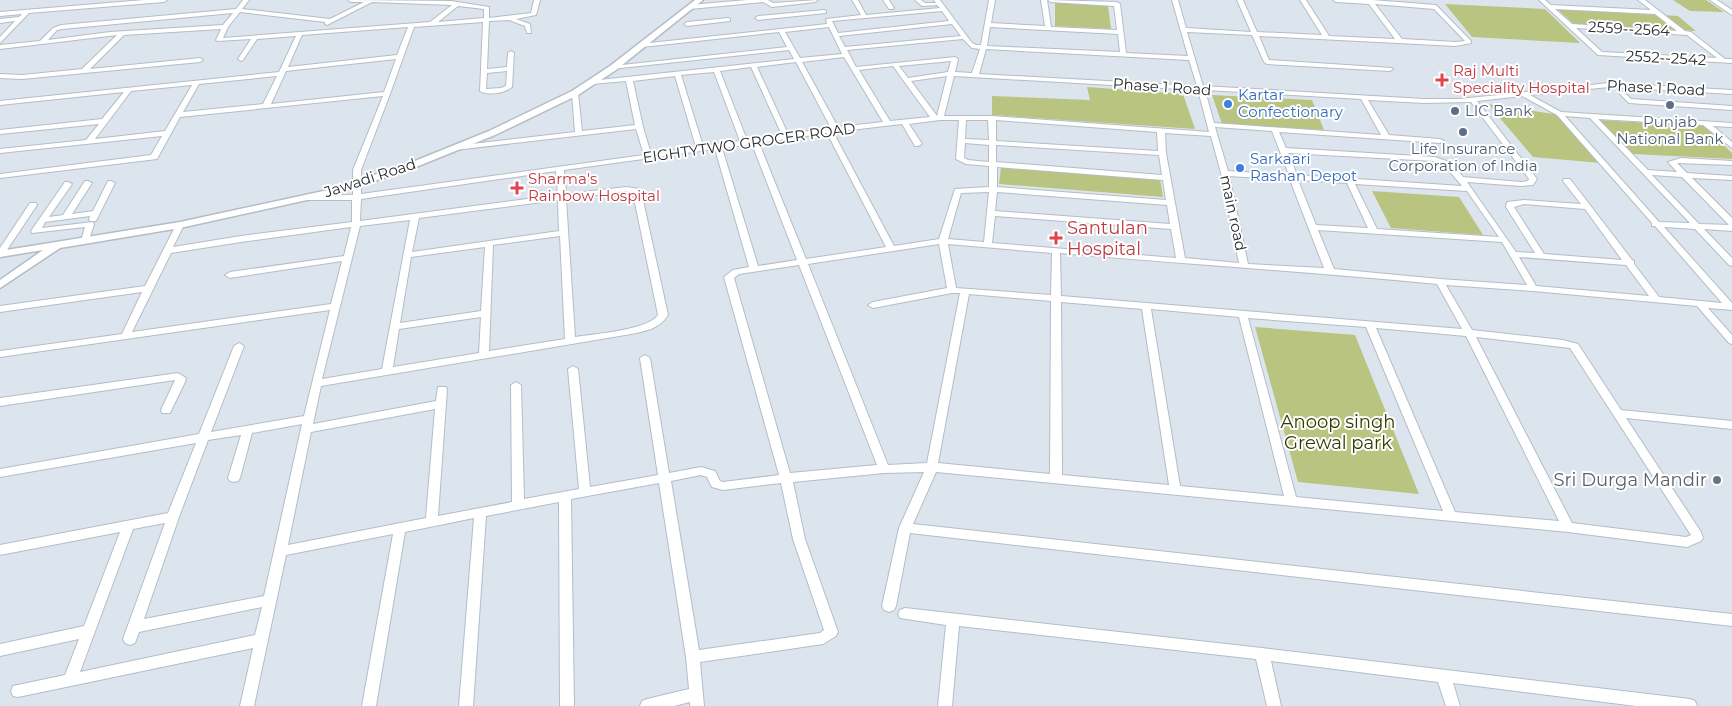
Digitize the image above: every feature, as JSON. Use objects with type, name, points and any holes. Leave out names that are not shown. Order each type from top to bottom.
[{"type":"street","points":[[48,10],[58,0]]},
{"type":"street","points":[[0,14],[108,2],[164,0]]},
{"type":"street","points":[[246,0],[225,27],[220,40],[508,18],[534,14],[537,0]]},
{"type":"street","points":[[352,0],[369,2],[454,2],[486,8],[488,20],[483,91],[502,90],[509,87],[511,53]]},
{"type":"street","name":"Jawadi Road","points":[[0,254],[180,225],[306,198],[356,185],[455,148],[525,118],[575,93],[614,68],[699,0]]},
{"type":"street","points":[[690,8],[765,0],[772,5],[817,0],[854,69],[888,124]]},
{"type":"street","points":[[855,0],[865,17]]},
{"type":"street","points":[[886,0],[891,8]]},
{"type":"street","points":[[918,0],[924,5],[938,2],[972,46],[983,49],[1193,58]]},
{"type":"street","points":[[975,75],[983,49],[992,0]]},
{"type":"street","points":[[1044,0],[1048,28]]},
{"type":"street","points":[[1051,0],[1116,2],[1123,54]]},
{"type":"street","name":"main road","points":[[1175,0],[1193,58],[1224,173],[1244,266],[1330,271],[1731,306]]},
{"type":"street","points":[[1240,0],[1269,70]]},
{"type":"street","points":[[1303,0],[1327,38]]},
{"type":"street","points":[[1185,30],[1456,44],[1469,42],[1439,8],[1429,5],[1336,0]]},
{"type":"street","points":[[1542,0],[1569,26]]},
{"type":"street","points":[[1641,0],[1723,60]]},
{"type":"street","points":[[1713,0],[1732,13]]},
{"type":"street","points":[[1369,1],[1400,41]]},
{"type":"street","points":[[266,106],[303,34],[369,2]]},
{"type":"street","points":[[430,24],[454,2]]},
{"type":"street","points":[[1549,7],[1655,12]]},
{"type":"street","points":[[642,45],[781,30],[865,17],[944,9]]},
{"type":"street","points":[[0,41],[28,11]]},
{"type":"street","points":[[42,43],[55,29],[61,27],[237,11],[332,21]]},
{"type":"street","points":[[726,11],[734,35]]},
{"type":"street","points":[[758,18],[824,12]]},
{"type":"street","points":[[508,18],[526,24],[529,32]]},
{"type":"street","points":[[0,21],[21,19]]},
{"type":"street","points":[[687,24],[728,20]]},
{"type":"street","points":[[836,35],[953,22]]},
{"type":"street","points":[[988,25],[1120,32]]},
{"type":"street","points":[[247,706],[316,383],[356,224],[358,198],[356,172],[387,94],[411,26]]},
{"type":"street","name":"2559--2564","points":[[1569,26],[1686,33]]},
{"type":"street","name":"2552--2542","points":[[1569,26],[1600,54],[1732,61]]},
{"type":"street","points":[[0,47],[122,34],[225,27]]},
{"type":"street","points":[[781,30],[792,48],[891,248]]},
{"type":"street","points":[[84,71],[122,34]]},
{"type":"street","points":[[240,59],[255,38]]},
{"type":"street","points":[[592,82],[798,60],[845,52],[965,38]]},
{"type":"street","points":[[614,68],[792,48]]},
{"type":"street","points":[[0,103],[197,83],[400,57]]},
{"type":"street","points":[[854,69],[954,58],[937,118]]},
{"type":"street","points":[[0,76],[22,77],[200,60]]},
{"type":"street","points":[[1267,62],[1390,69]]},
{"type":"street","points":[[753,64],[786,137]]},
{"type":"street","points":[[895,64],[937,118]]},
{"type":"street","points":[[483,72],[511,68]]},
{"type":"street","points":[[716,68],[744,143]]},
{"type":"street","points":[[677,73],[700,149]]},
{"type":"street","name":"Phase 1 Road","points":[[907,80],[951,74],[1201,90],[1441,102],[1622,84],[1732,92]]},
{"type":"street","points":[[630,79],[639,127],[648,157]]},
{"type":"street","points":[[0,176],[151,158],[156,155],[197,83]]},
{"type":"street","points":[[89,141],[129,90]]},
{"type":"street","points":[[575,93],[579,134]]},
{"type":"street","points":[[1521,93],[1559,114],[1655,224],[1731,306]]},
{"type":"street","points":[[1622,93],[1629,101],[1732,108]]},
{"type":"street","points":[[178,115],[387,94]]},
{"type":"street","points":[[1364,98],[1386,137]]},
{"type":"street","points":[[1460,179],[1521,184],[1532,182],[1533,179],[1472,99]]},
{"type":"street","points":[[1559,114],[1732,125]]},
{"type":"street","points":[[1592,116],[1732,263]]},
{"type":"street","name":"EIGHTYTWO GROCER ROAD","points":[[306,198],[358,198],[718,146],[937,118],[992,118],[1160,130],[1275,130],[1440,140]]},
{"type":"street","points":[[963,118],[962,161],[992,165],[1167,178]]},
{"type":"street","points":[[988,244],[992,189],[992,118]]},
{"type":"street","points":[[0,132],[105,121]]},
{"type":"street","points":[[904,122],[918,144]]},
{"type":"street","points":[[1706,123],[1732,146]]},
{"type":"street","points":[[455,148],[639,127]]},
{"type":"street","points":[[1160,130],[1162,153],[1182,261]]},
{"type":"street","points":[[1275,130],[1330,271]]},
{"type":"street","points":[[0,151],[169,133]]},
{"type":"street","points":[[755,141],[884,469]]},
{"type":"street","points":[[961,141],[1162,153]]},
{"type":"street","points":[[718,146],[754,269]]},
{"type":"street","points":[[1283,150],[1435,159],[1449,165],[1469,189],[1505,240],[1533,288]]},
{"type":"street","points":[[1732,163],[1673,161],[1684,175],[1732,223]]},
{"type":"street","points":[[560,169],[570,340]]},
{"type":"street","points":[[1645,172],[1732,178]]},
{"type":"street","points":[[1224,173],[1469,189]]},
{"type":"street","points":[[1567,181],[1631,263],[1656,300]]},
{"type":"street","points":[[1350,182],[1374,231]]},
{"type":"street","points":[[66,217],[88,183]]},
{"type":"street","points":[[85,241],[90,224],[111,183]]},
{"type":"street","points":[[68,184],[35,231],[90,224]]},
{"type":"street","points":[[167,251],[630,188],[637,191],[663,315],[654,326],[316,383]]},
{"type":"street","points":[[952,290],[943,241],[958,191],[992,189],[1171,204]]},
{"type":"street","points":[[1541,256],[1510,207],[1510,204],[1524,202],[1588,207]]},
{"type":"street","points":[[0,254],[33,205]]},
{"type":"street","points":[[43,220],[96,213]]},
{"type":"street","points":[[990,213],[1175,227]]},
{"type":"street","points":[[386,371],[415,216]]},
{"type":"street","points":[[1655,224],[1732,228]]},
{"type":"street","points":[[126,335],[180,225]]},
{"type":"street","points":[[1313,227],[1505,240]]},
{"type":"street","points":[[407,255],[563,232]]},
{"type":"street","points":[[692,657],[823,638],[831,632],[799,539],[786,478],[729,278],[736,272],[943,241],[1244,266]]},
{"type":"street","points":[[484,355],[489,244]]},
{"type":"street","points":[[0,285],[57,246]]},
{"type":"street","points":[[1056,250],[1056,478]]},
{"type":"street","points":[[1513,254],[1631,263]]},
{"type":"street","points":[[230,274],[348,258]]},
{"type":"street","points":[[1440,282],[1469,333],[1568,527]]},
{"type":"street","points":[[0,309],[147,289]]},
{"type":"street","points":[[280,551],[518,504],[705,471],[711,474],[716,484],[723,486],[884,469],[932,467],[1568,527],[1687,542],[1697,538],[1574,346],[1563,342],[964,293],[952,290],[873,304]]},
{"type":"street","points":[[889,606],[905,528],[932,467],[964,293]]},
{"type":"street","points":[[1699,304],[1732,341]]},
{"type":"street","points":[[0,354],[336,306]]},
{"type":"street","points":[[1146,307],[1175,489]]},
{"type":"street","points":[[394,327],[486,313]]},
{"type":"street","points":[[1243,315],[1291,500]]},
{"type":"street","points":[[1370,325],[1451,516]]},
{"type":"street","points":[[239,346],[202,439],[132,633],[270,600]]},
{"type":"street","points":[[645,358],[692,657],[696,700],[647,706]]},
{"type":"street","points":[[573,368],[575,408],[586,492]]},
{"type":"street","points":[[0,402],[178,376],[181,378],[180,382],[166,410]]},
{"type":"street","points":[[516,385],[518,504]]},
{"type":"street","points":[[432,521],[442,389]]},
{"type":"street","points":[[0,473],[202,439],[248,429],[307,424],[441,404]]},
{"type":"street","points":[[1618,413],[1732,425]]},
{"type":"street","points":[[234,478],[248,429]]},
{"type":"street","points":[[565,496],[567,706]]},
{"type":"street","points":[[466,706],[480,513]]},
{"type":"street","points":[[0,550],[173,517]]},
{"type":"street","points":[[70,680],[129,526]]},
{"type":"street","points":[[369,706],[400,528]]},
{"type":"street","points":[[905,528],[1732,620]]},
{"type":"street","points":[[905,614],[1262,654],[1690,706]]},
{"type":"street","points":[[945,706],[953,620]]},
{"type":"street","points":[[0,650],[89,631]]},
{"type":"street","points":[[18,691],[261,640]]},
{"type":"street","points":[[1262,654],[1274,706]]},
{"type":"street","points":[[1443,676],[1453,706]]},
{"type":"green space","points":[[1673,0],[1706,0],[1724,12],[1690,11]]},
{"type":"green space","points":[[1055,3],[1108,6],[1111,29],[1055,26]]},
{"type":"green space","points":[[1445,4],[1545,9],[1580,43],[1472,37]]},
{"type":"green space","points":[[1557,9],[1678,16],[1696,31],[1574,24]]},
{"type":"green space","points":[[1087,87],[1183,94],[1195,129],[992,115],[992,96],[1090,100]]},
{"type":"green space","points":[[1212,95],[1312,100],[1324,130],[1222,124]]},
{"type":"green space","points":[[1488,104],[1560,115],[1601,163],[1533,157]]},
{"type":"green space","points":[[1599,120],[1704,126],[1732,153],[1732,159],[1633,154]]},
{"type":"green space","points":[[1001,167],[1160,179],[1163,197],[999,184]]},
{"type":"green space","points":[[1372,191],[1459,197],[1483,235],[1391,228]]},
{"type":"green space","name":"Anoop singh Grewal park","points":[[1255,327],[1355,335],[1419,494],[1298,482]]},
{"type":"place","name":"Raj Multi Speciality Hospital","points":[[1442,80]]},
{"type":"place","name":"Kartar Confectionary","points":[[1228,104]]},
{"type":"place","name":"Punjab National Bank","points":[[1670,105]]},
{"type":"place","name":"LIC Bank","points":[[1455,111]]},
{"type":"place","name":"Life Insurance Corporation of India","points":[[1463,132]]},
{"type":"place","name":"Sarkaari Rashan Depot","points":[[1240,168]]},
{"type":"place","name":"Sharma's Rainbow Hospital","points":[[517,188]]},
{"type":"place","name":"Santulan Hospital","points":[[1056,238]]},
{"type":"place","name":"Sri Durga Mandir","points":[[1717,480]]}]
